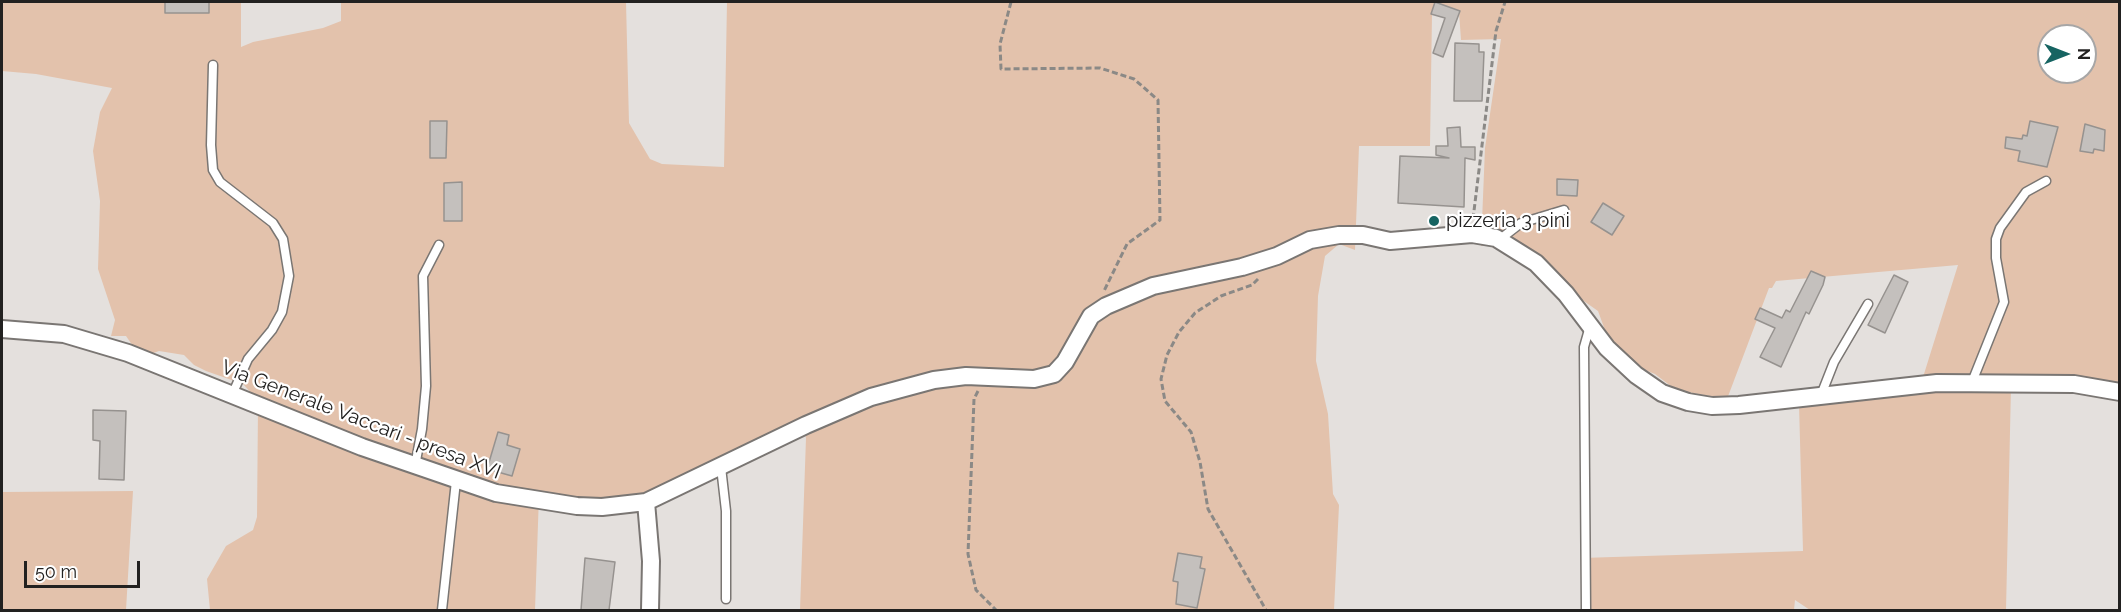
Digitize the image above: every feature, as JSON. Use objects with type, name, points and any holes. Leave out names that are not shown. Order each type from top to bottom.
[{"type":"street","points":[[1091,316],[1106,306],[1153,286],[1264,260],[1310,240],[1340,235],[1414,240],[1472,234],[1499,240],[1536,263],[1566,294],[1607,348],[1636,375],[1662,393],[1688,402],[1712,406],[1739,405],[1883,387],[1972,382],[2074,384],[2120,392]]},
{"type":"street","name":"Via Generale Vaccari - presa XVI","points":[[2,329],[64,334],[100,344],[415,466],[495,494],[577,506],[627,506],[646,502],[806,425],[871,397],[934,380],[986,375],[1034,379],[1054,374],[1065,363],[1091,316]]},
{"type":"street","points":[[646,502],[651,561],[650,610]]},
{"type":"lane","points":[[213,65],[213,170],[219,182],[273,223],[283,238],[288,256],[289,276],[282,312],[272,330],[248,358],[232,394]]},
{"type":"lane","points":[[1972,382],[2004,302],[1996,258],[1996,239],[2000,228],[2026,192],[2046,181]]},
{"type":"lane","points":[[1499,240],[1521,223],[1564,210]]},
{"type":"lane","points":[[415,466],[422,429],[426,386],[423,276],[440,245]]},
{"type":"lane","points":[[1821,395],[1834,362],[1868,304]]},
{"type":"lane","points":[[1586,610],[1584,347],[1590,326]]},
{"type":"lane","points":[[721,467],[726,511],[726,599]]},
{"type":"lane","points":[[442,610],[446,597],[456,481]]},
{"type":"lane","points":[[434,610],[446,597]]},
{"type":"path","points":[[1011,2],[1000,44],[1001,69],[1100,68],[1134,79],[1158,100],[1160,220],[1127,244],[1091,316]]},
{"type":"path","points":[[1472,234],[1496,31],[1505,2]]},
{"type":"path","points":[[1264,260],[1261,276],[1252,285],[1221,296],[1195,313],[1179,332],[1167,355],[1161,379],[1165,401],[1191,432],[1200,462],[1208,509],[1266,610]]},
{"type":"path","points":[[986,375],[974,399],[968,554],[976,590],[996,610]]},
{"type":"shaded area","points":[[2,2],[241,2],[241,47],[253,42],[323,28],[341,21],[341,2],[626,2],[629,123],[650,159],[662,164],[724,167],[727,2],[2119,2],[2119,393],[2095,379],[2045,377],[2011,387],[2006,610],[1810,610],[1795,600],[1794,610],[1583,610],[1582,558],[1803,551],[1799,404],[1914,386],[1924,374],[1958,265],[1776,281],[1772,288],[1769,288],[1727,399],[1676,390],[1655,374],[1640,368],[1609,341],[1598,311],[1500,242],[1481,246],[1485,148],[1501,39],[1461,40],[1459,12],[1432,14],[1430,146],[1359,146],[1355,250],[1339,244],[1325,256],[1318,296],[1316,361],[1328,414],[1333,494],[1339,505],[1334,610],[800,610],[806,438],[802,421],[640,500],[590,503],[539,495],[535,610],[210,610],[207,579],[226,546],[253,530],[257,517],[258,407],[254,396],[243,384],[206,371],[194,365],[184,355],[159,351],[145,356],[137,352],[126,336],[111,336],[115,320],[98,269],[100,201],[93,151],[100,112],[112,88],[36,74],[2,71]]},
{"type":"shaded area","points":[[133,491],[126,610],[2,610],[2,492]]},
{"type":"building","points":[[165,2],[209,2],[209,13],[165,13]]},
{"type":"building","points":[[1435,2],[1460,11],[1443,57],[1433,53],[1445,18],[1431,14]]},
{"type":"building","points":[[1455,43],[1479,44],[1479,52],[1484,52],[1482,101],[1454,101]]},
{"type":"building","points":[[430,121],[447,121],[446,158],[430,158]]},
{"type":"building","points":[[2030,121],[2058,127],[2047,167],[2018,161],[2020,151],[2005,148],[2006,137],[2022,139],[2023,135],[2027,136]]},
{"type":"building","points":[[2085,124],[2105,130],[2104,151],[2094,149],[2093,153],[2080,151]]},
{"type":"building","points":[[1460,127],[1461,147],[1475,147],[1475,160],[1465,158],[1464,207],[1398,203],[1400,156],[1449,158],[1436,155],[1436,146],[1448,146],[1447,128]]},
{"type":"building","points":[[1557,179],[1578,180],[1577,196],[1557,195]]},
{"type":"building","points":[[462,182],[462,221],[444,221],[444,183]]},
{"type":"building","points":[[1603,203],[1624,216],[1612,235],[1591,222]]},
{"type":"building","points":[[1811,271],[1825,277],[1823,285],[1809,314],[1806,312],[1781,367],[1760,357],[1775,328],[1755,319],[1760,308],[1782,318],[1786,310],[1790,312]]},
{"type":"building","points":[[1894,275],[1908,282],[1885,333],[1868,325]]},
{"type":"building","points":[[93,410],[126,411],[124,480],[99,479],[100,441],[93,440]]},
{"type":"building","points":[[498,432],[509,435],[507,445],[520,449],[512,476],[487,469]]},
{"type":"building","points":[[1178,553],[1202,557],[1200,568],[1205,569],[1197,608],[1176,604],[1178,582],[1173,581]]},
{"type":"building","points":[[585,558],[615,562],[609,610],[581,610]]},
{"type":"place","name":"pizzeria 3 pini","points":[[1434,221]]}]
